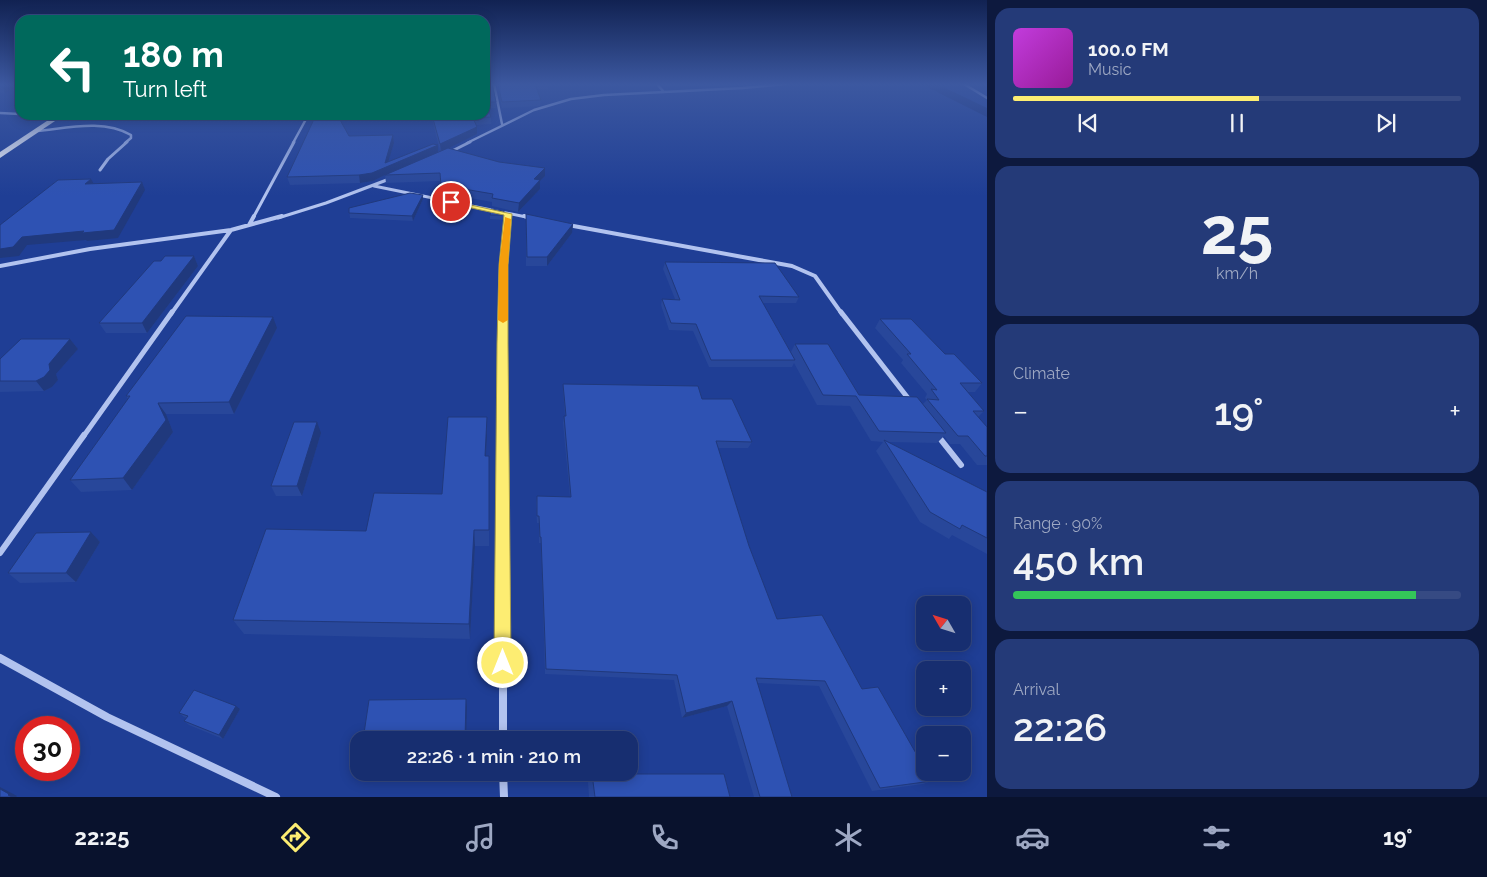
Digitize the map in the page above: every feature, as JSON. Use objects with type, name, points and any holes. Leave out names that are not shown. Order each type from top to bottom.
[{"type":"highway","points":[[0,156],[52,121]]},
{"type":"street","points":[[249,225],[305,121]]},
{"type":"street","points":[[445,154],[509,121]]},
{"type":"street","points":[[37,131],[98,126],[127,132],[131,135],[131,138],[108,159],[100,170]]},
{"type":"street","points":[[0,266],[90,249],[231,230],[300,212],[373,186],[400,174]]},
{"type":"street","points":[[373,186],[536,219]]},
{"type":"street","points":[[503,731],[502,343],[504,265],[508,214]]},
{"type":"street","points":[[563,224],[778,262],[815,276],[861,340],[914,406]]},
{"type":"street","points":[[0,553],[231,230]]},
{"type":"street","points":[[931,428],[961,465]]},
{"type":"street","points":[[0,658],[107,717],[276,797]]},
{"type":"street","points":[[504,781],[504,797]]},
{"type":"building","points":[[313,121],[341,121],[349,136],[393,135],[385,163],[433,144],[438,145],[372,173],[287,177]]},
{"type":"building","points":[[434,121],[474,121],[477,127],[440,144]]},
{"type":"building","points":[[448,148],[499,162],[545,168],[534,179],[540,180],[519,203],[492,198],[493,194],[441,185],[440,173],[385,175]]},
{"type":"building","points":[[91,179],[85,184],[142,182],[114,230],[22,237],[13,247],[0,249],[0,225],[58,180]]},
{"type":"building","points":[[410,193],[423,195],[412,216],[349,213],[349,208]]},
{"type":"building","points":[[491,209],[504,211],[504,215],[490,215]]},
{"type":"building","points":[[526,214],[573,224],[547,257],[527,257]]},
{"type":"building","points":[[165,256],[194,256],[142,323],[99,323],[154,261],[161,261]]},
{"type":"building","points":[[665,262],[775,263],[799,297],[759,296],[795,360],[711,360],[696,324],[671,323],[662,299],[680,300]]},
{"type":"building","points":[[186,316],[273,317],[229,402],[158,403],[166,420],[123,478],[70,480],[130,396],[126,396]]},
{"type":"building","points":[[880,319],[911,319],[945,354],[954,354],[982,383],[960,383],[984,411],[973,411],[987,427],[987,456],[968,436],[958,436],[927,399],[939,400],[931,389],[937,390],[907,354],[911,354]]},
{"type":"building","points":[[21,339],[70,339],[49,364],[50,370],[44,377],[36,381],[0,381],[0,359]]},
{"type":"building","points":[[795,344],[828,344],[859,395],[917,397],[946,433],[879,431],[856,396],[823,395]]},
{"type":"building","points":[[563,384],[698,386],[702,399],[732,399],[752,442],[716,441],[749,546],[777,619],[822,615],[862,689],[878,687],[916,753],[916,781],[932,781],[880,788],[825,681],[756,678],[792,797],[760,797],[732,701],[686,713],[677,675],[546,669],[541,537],[539,516],[537,516],[537,496],[571,497],[564,416],[566,416]]},
{"type":"building","points":[[448,417],[487,417],[485,456],[489,456],[489,530],[474,530],[469,624],[233,620],[266,529],[366,531],[374,493],[442,494]]},
{"type":"building","points":[[294,422],[317,422],[297,486],[271,486]]},
{"type":"building","points":[[884,440],[987,492],[987,538],[962,525],[960,529],[930,512]]},
{"type":"building","points":[[91,532],[66,573],[8,573],[36,533]]},
{"type":"building","points":[[194,690],[236,706],[219,735],[184,721],[188,716],[179,713]]},
{"type":"building","points":[[466,699],[465,731],[364,731],[369,700]]},
{"type":"building","points":[[638,774],[724,774],[730,797],[595,797],[593,781],[638,781]]},
{"type":"building","points":[[0,789],[9,794],[12,797],[0,797]]},
{"type":"slow traffic","points":[[503,320],[504,265],[508,219]]},
{"type":"route","points":[[451,202],[508,214],[504,265],[502,343],[503,663]]}]
